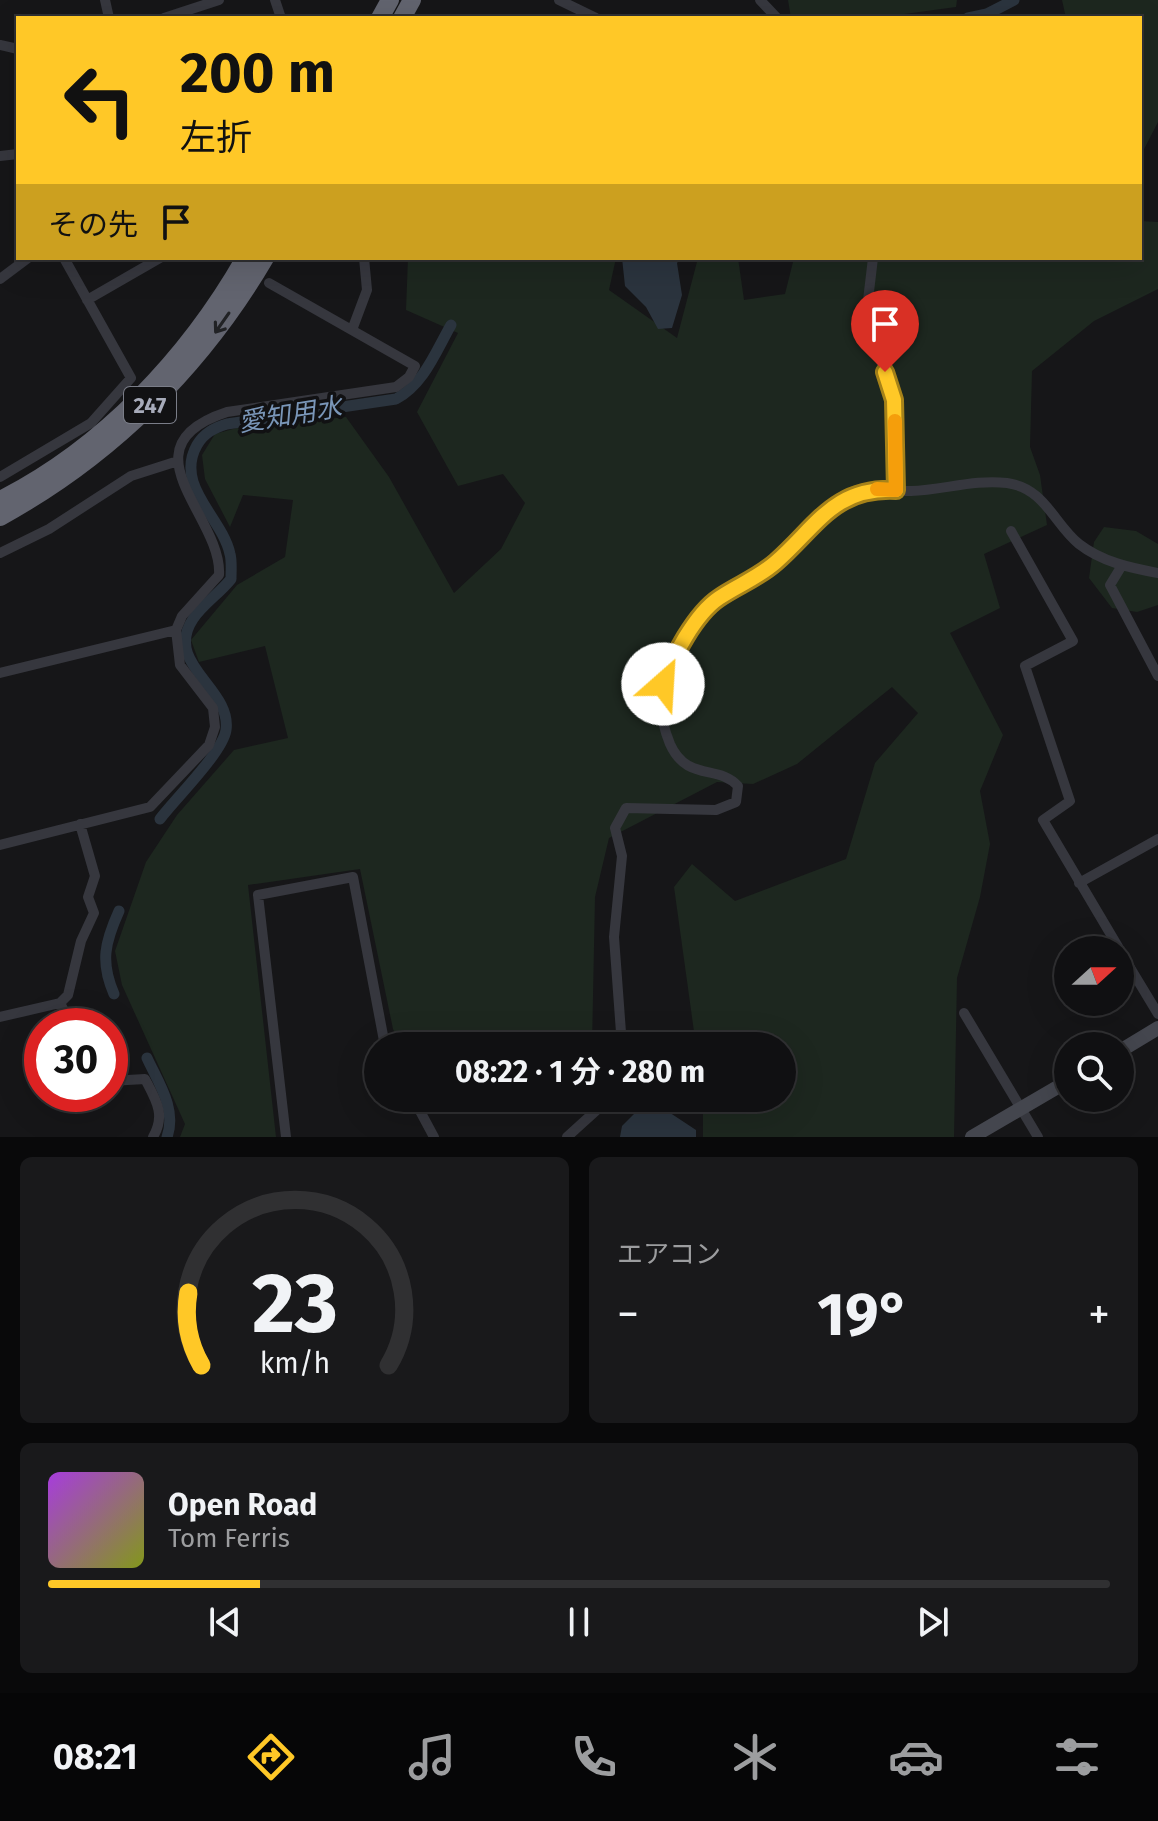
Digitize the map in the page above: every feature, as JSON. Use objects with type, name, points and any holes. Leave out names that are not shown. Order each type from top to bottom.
[{"type":"highway","name":"247","points":[[0,500],[58,465],[143,394],[192,339],[244,260]]},
{"type":"highway","name":"247","points":[[0,517],[63,479],[118,436],[152,404],[214,335],[264,260]]},
{"type":"street","points":[[170,16],[219,0]]},
{"type":"street","points":[[559,0],[592,16]]},
{"type":"street","points":[[760,0],[775,16]]},
{"type":"street","points":[[0,279],[25,260]]},
{"type":"street","points":[[87,300],[157,260]]},
{"type":"street","points":[[352,330],[367,290],[364,260]]},
{"type":"street","points":[[873,260],[866,317],[894,400],[896,490]]},
{"type":"street","points":[[2,472],[91,423],[131,378],[66,262]]},
{"type":"street","points":[[0,845],[150,807],[209,745],[215,727],[213,708],[180,665],[176,630],[182,616],[210,589],[219,575],[220,563],[216,546],[183,488],[178,461],[182,446],[207,418],[227,412],[374,393],[396,387],[409,377],[415,366],[269,283]]},
{"type":"street","points":[[0,553],[49,529],[131,476],[178,461]]},
{"type":"street","points":[[621,1032],[614,937],[622,856],[615,828],[620,816],[626,808],[728,807],[736,802],[738,786],[730,777],[693,769],[676,753],[662,716],[660,699],[667,674],[695,621],[712,603],[758,576],[838,503],[872,489],[1012,483],[1045,501],[1083,547],[1121,567],[1158,573]]},
{"type":"street","points":[[1011,531],[1073,641],[1025,666],[1070,801],[1043,820],[1111,936]]},
{"type":"street","points":[[1121,567],[1110,585],[1158,676]]},
{"type":"street","points":[[0,673],[176,630]]},
{"type":"street","points":[[0,1017],[60,1003],[68,995],[81,941],[94,913],[88,897],[95,876],[80,824]]},
{"type":"street","points":[[1079,883],[1158,839]]},
{"type":"street","points":[[286,1137],[258,895],[353,877],[382,1032]]},
{"type":"street","points":[[1134,974],[1158,1014]]},
{"type":"street","points":[[60,1003],[63,1008]]},
{"type":"street","points":[[964,1013],[1038,1137]]},
{"type":"street","points":[[1134,1043],[1158,1028]]},
{"type":"street","points":[[128,1080],[145,1079],[158,1102],[161,1123],[153,1137]]},
{"type":"street","points":[[972,1137],[1054,1089]]},
{"type":"street","points":[[421,1112],[434,1137]]},
{"type":"street","points":[[567,1137],[595,1112]]},
{"type":"shaded area","points":[[788,0],[957,0],[956,7],[890,16],[791,16]]},
{"type":"shaded area","points":[[1062,0],[1158,0],[1158,122],[1142,153],[1142,16],[1066,16]]},
{"type":"shaded area","points":[[1142,221],[1158,222],[1158,289],[1094,321],[1032,371],[1030,447],[1040,475],[1047,525],[984,554],[1000,608],[950,633],[1003,735],[980,791],[990,844],[980,897],[957,978],[954,1137],[703,1137],[703,1112],[796,1112],[796,1032],[694,1032],[674,887],[692,864],[735,901],[846,859],[875,763],[918,713],[892,687],[797,764],[753,784],[717,782],[609,838],[595,897],[592,1032],[394,1032],[360,869],[248,885],[276,1137],[180,1137],[185,1124],[122,985],[115,951],[146,862],[177,815],[234,750],[288,738],[265,646],[199,662],[191,640],[237,585],[285,557],[293,500],[243,495],[230,527],[205,479],[202,455],[215,434],[240,427],[346,417],[389,477],[454,593],[501,549],[525,503],[503,474],[458,486],[417,412],[458,333],[406,310],[408,260],[616,260],[609,290],[677,338],[697,260],[738,260],[744,300],[785,294],[794,260],[1142,260]]},
{"type":"shaded area","points":[[622,260],[679,260],[677,263],[682,295],[672,328],[658,329],[646,307],[625,286]]},
{"type":"shaded area","points":[[1104,527],[1136,531],[1158,544],[1158,605],[1137,612],[1112,608],[1089,578],[1094,542]]},
{"type":"shaded area","points":[[636,1112],[669,1112],[696,1130],[696,1137],[620,1137],[622,1126]]},
{"type":"waterway","name":"愛知用水","points":[[978,16],[1014,0]]},
{"type":"waterway","name":"愛知用水","points":[[160,819],[208,763],[226,730],[225,715],[219,701],[192,663],[186,649],[186,635],[193,619],[231,579],[231,557],[225,540],[195,488],[191,474],[191,460],[197,445],[210,432],[227,424],[396,399],[422,376],[451,325]]},
{"type":"waterway","name":"愛知用水","points":[[114,994],[107,972],[106,952],[119,911]]},
{"type":"waterway","name":"愛知用水","points":[[147,1058],[168,1106],[167,1137]]},
{"type":"slow traffic","points":[[877,489],[896,490],[895,421]]},
{"type":"route","points":[[663,684],[695,621],[712,603],[777,561],[815,521],[838,503],[872,489],[896,490],[894,400],[885,372]]}]
